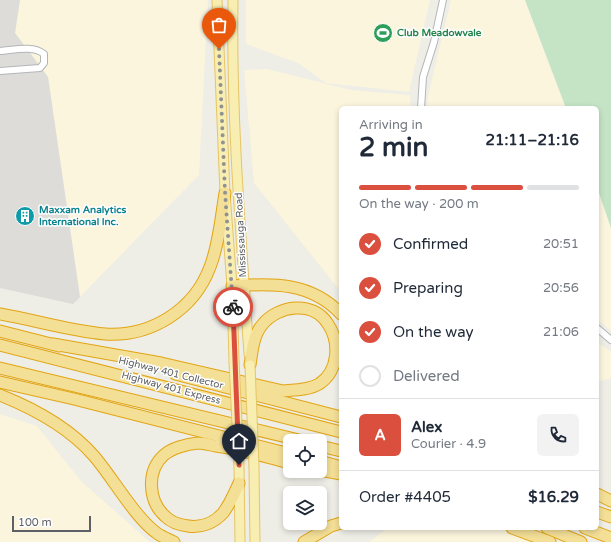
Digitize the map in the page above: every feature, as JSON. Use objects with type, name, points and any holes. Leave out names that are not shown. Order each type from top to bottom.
[{"type":"highway","points":[[0,314],[105,334],[131,332],[161,322],[174,315],[199,289],[206,276],[214,255],[225,192]]},
{"type":"highway","points":[[232,286],[294,286],[319,295],[339,312]]},
{"type":"highway","points":[[53,344],[161,363],[284,391],[302,390],[319,384],[331,372],[336,357],[336,340],[328,323],[315,312],[300,307],[283,309],[270,316],[261,326],[254,342],[250,365]]},
{"type":"highway","name":"Highway 401 Collector","points":[[0,331],[214,383],[339,416]]},
{"type":"highway","name":"Highway 401 Express","points":[[0,345],[339,431]]},
{"type":"highway","name":"Highway 401 Express","points":[[0,368],[283,436]]},
{"type":"highway","points":[[0,382],[74,399],[283,452]]},
{"type":"highway","points":[[0,396],[36,411],[67,431],[93,456],[139,516],[157,533],[174,542]]},
{"type":"highway","points":[[239,483],[230,503],[222,514],[211,523],[196,527],[180,525],[166,518],[157,507],[151,491],[154,469],[164,455],[182,446],[199,443],[225,447],[283,461]]},
{"type":"highway","points":[[327,448],[339,451]]},
{"type":"highway","points":[[327,463],[339,466]]},
{"type":"highway","points":[[327,471],[339,474]]},
{"type":"highway","points":[[599,495],[611,502]]},
{"type":"highway","points":[[599,498],[611,502]]},
{"type":"highway","points":[[599,513],[611,517]]},
{"type":"highway","points":[[304,542],[331,526],[339,524]]},
{"type":"highway","points":[[517,530],[550,542]]},
{"type":"highway","points":[[552,530],[581,542]]},
{"type":"highway","points":[[590,530],[611,538]]},
{"type":"main road","name":"Mississauga Road","points":[[217,0],[225,192],[232,286],[239,465],[240,542]]},
{"type":"main road","name":"Mississauga Road","points":[[233,0],[234,98],[244,285],[250,365],[255,542]]},
{"type":"street","points":[[421,106],[423,77],[434,42],[443,0]]},
{"type":"street","points":[[0,52],[29,48],[40,51],[44,54],[44,63],[40,68],[0,71]]},
{"type":"street","points":[[599,330],[611,340]]},
{"type":"shaded area","points":[[0,0],[20,0],[15,33],[48,77],[80,297],[73,304],[0,288]]},
{"type":"shaded area","points":[[20,0],[208,0],[199,175],[80,297],[48,77],[15,33]]},
{"type":"shaded area","points":[[246,0],[430,0],[409,92],[326,83],[298,63],[246,44]]},
{"type":"shaded area","points":[[451,0],[525,0],[565,106],[428,106],[428,96]]},
{"type":"shaded area","points":[[267,69],[351,90],[410,95],[411,106],[339,106],[339,289],[254,183],[244,70]]},
{"type":"shaded area","points":[[599,193],[611,228],[611,331],[599,321]]},
{"type":"shaded area","points":[[599,343],[611,352],[611,378],[599,381]]},
{"type":"shaded area","points":[[0,414],[37,426],[81,481],[150,542],[0,542]]},
{"type":"shaded area","points":[[385,530],[503,530],[533,542],[369,542]]},
{"type":"green space","points":[[525,0],[611,0],[611,228],[599,193],[599,106],[565,106]]},
{"type":"way so far","points":[[219,49],[225,192],[233,307]]},
{"type":"place","name":"Club Meadowvale","points":[[383,33]]},
{"type":"place","name":"Maxxam Analytics International Inc.","points":[[25,216]]},
{"type":"route","points":[[233,307],[239,465]]}]
